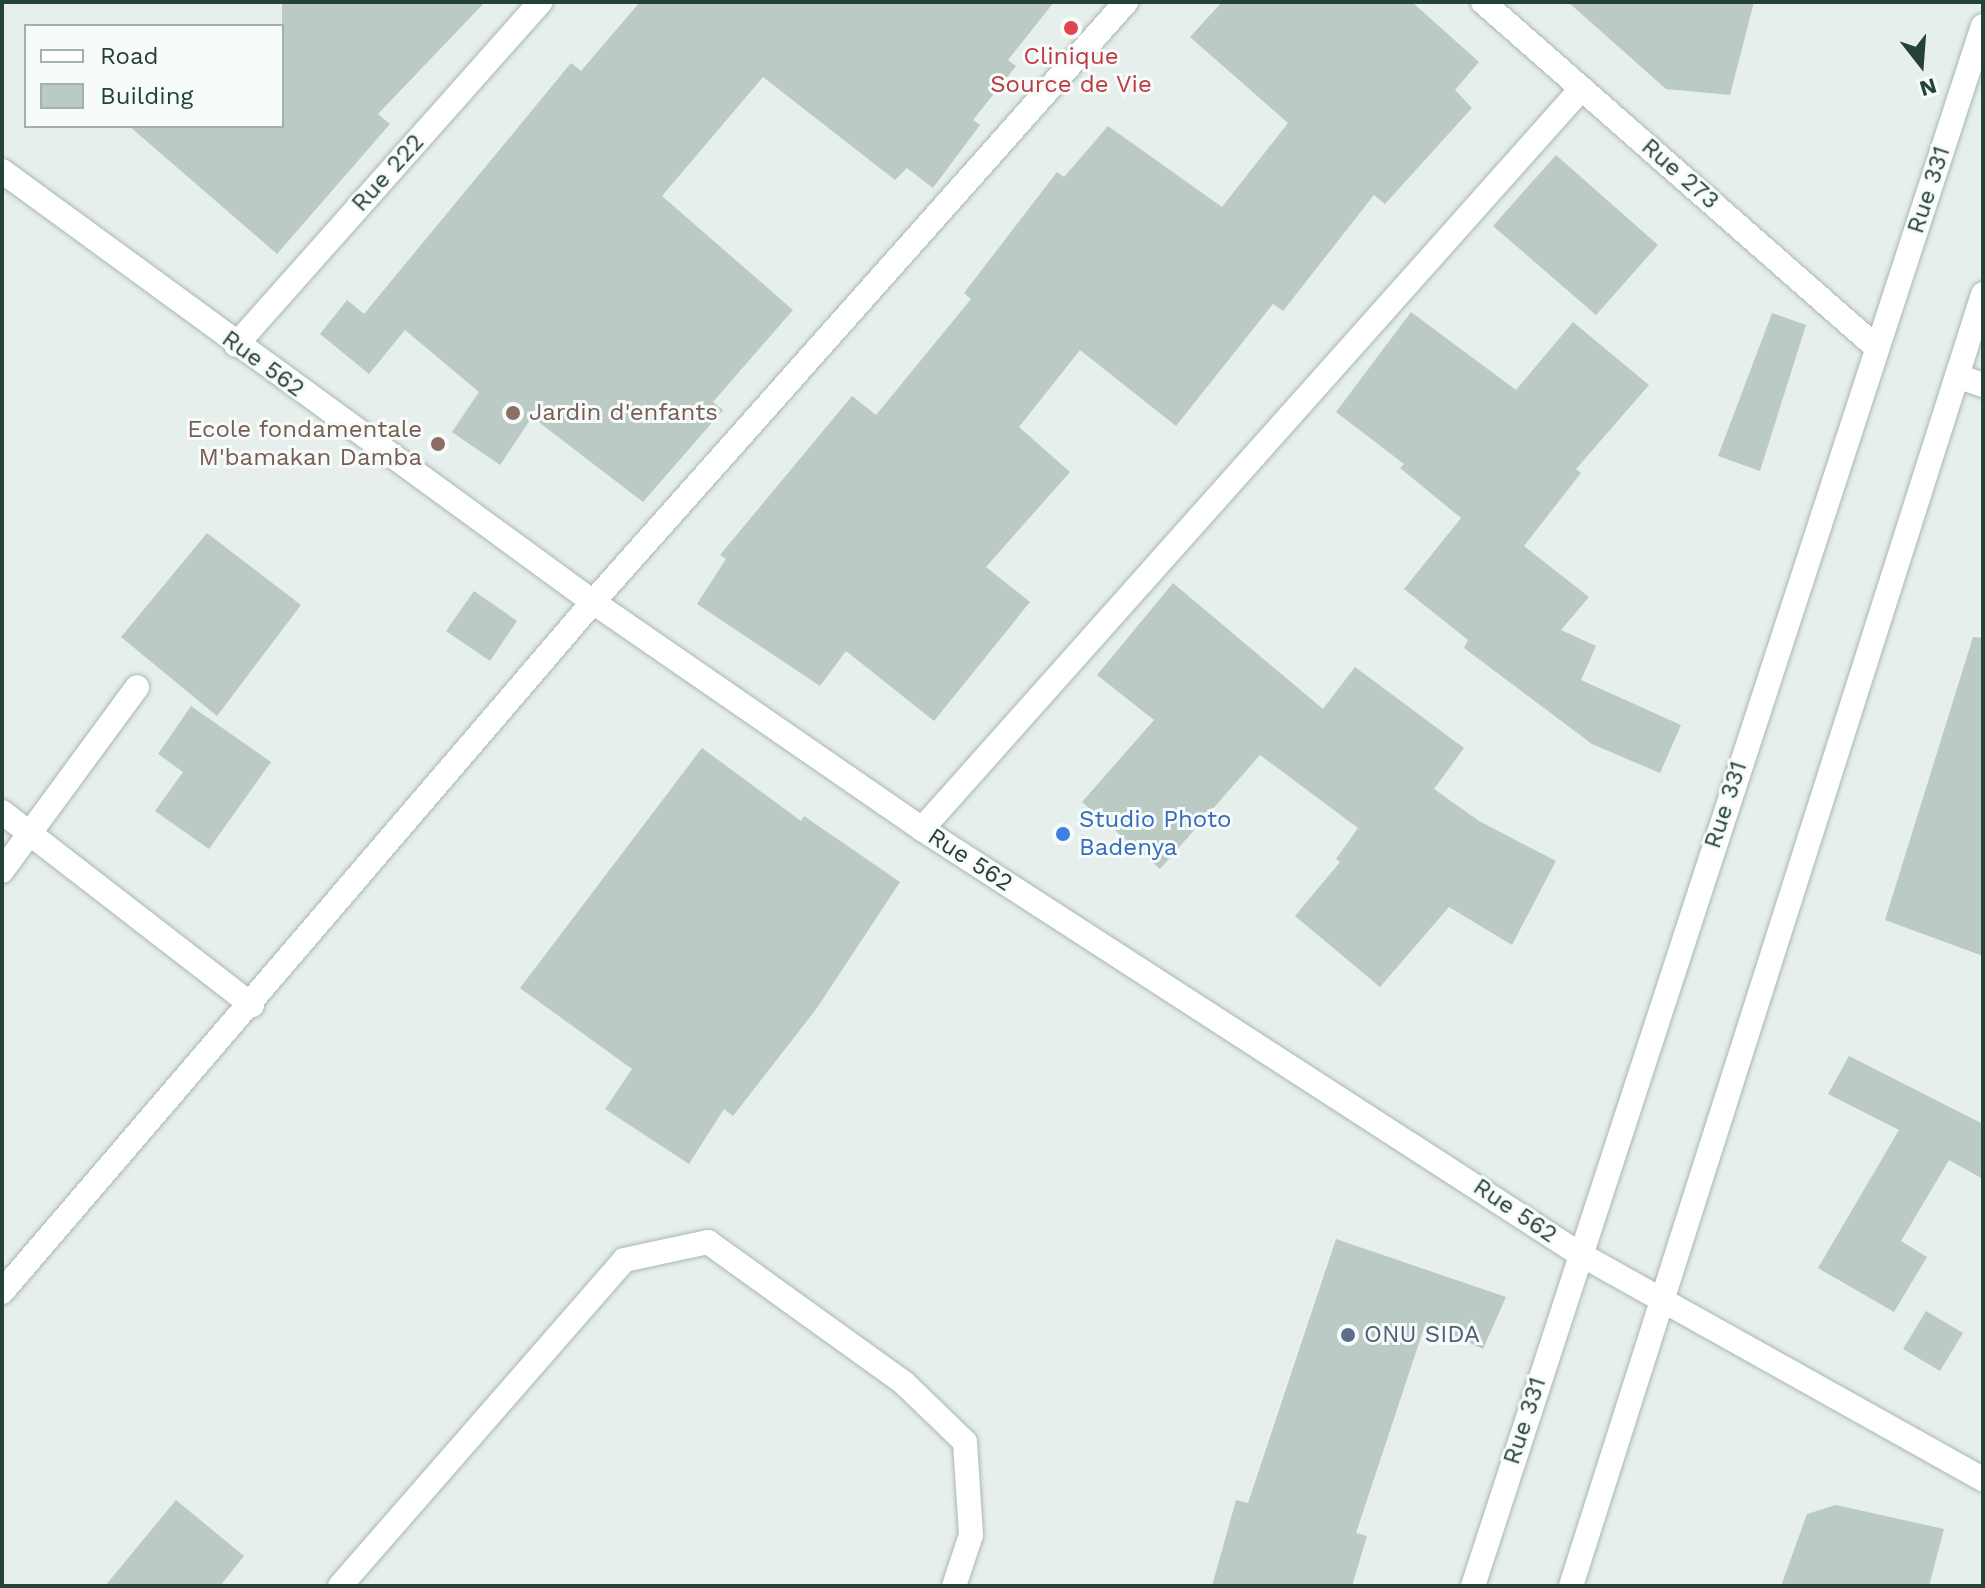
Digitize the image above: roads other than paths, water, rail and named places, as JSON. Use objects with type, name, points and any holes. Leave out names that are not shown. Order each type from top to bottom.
[{"type":"street","name":"Rue 222","points":[[236,345],[541,2]]},
{"type":"street","points":[[2,1292],[252,1005],[593,602],[1126,2]]},
{"type":"street","name":"Rue 273","points":[[1483,2],[1876,347]]},
{"type":"street","name":"Rue 331","points":[[1473,1586],[1578,1253],[1983,26]]},
{"type":"street","points":[[922,829],[1582,88]]},
{"type":"street","name":"Rue 562","points":[[2,171],[236,345],[593,602],[922,829],[1578,1253],[1983,1479]]},
{"type":"street","points":[[1571,1586],[1983,294]]},
{"type":"street","points":[[1957,376],[1983,385]]},
{"type":"street","points":[[2,871],[33,835],[137,687]]},
{"type":"street","points":[[2,812],[252,1005]]},
{"type":"street","points":[[340,1586],[624,1260],[708,1242],[904,1383],[965,1442],[971,1535],[954,1586]]},
{"type":"place","name":"Clinique Source de Vie","points":[[1071,28]]},
{"type":"place","name":"Jardin d'enfants","points":[[513,413]]},
{"type":"place","name":"Ecole fondamentale M'bamakan Damba","points":[[438,444]]},
{"type":"place","name":"Studio Photo Badenya","points":[[1063,834]]},
{"type":"place","name":"ONU SIDA","points":[[1348,1335]]}]
